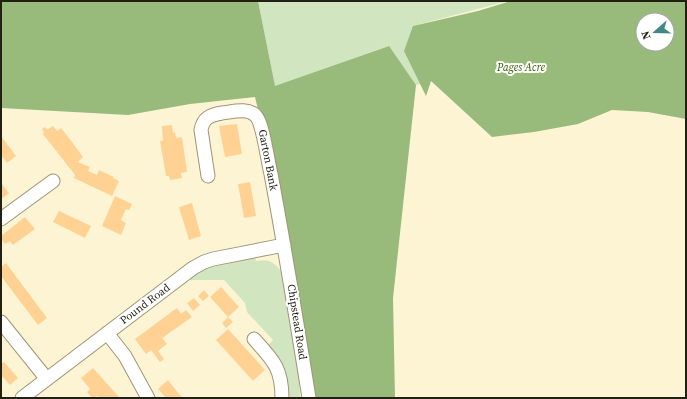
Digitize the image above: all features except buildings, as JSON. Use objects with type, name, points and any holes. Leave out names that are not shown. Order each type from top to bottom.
[{"type":"street","name":"Garton Bank","points":[[208,176],[201,130],[202,124],[206,118],[211,115],[240,110],[256,114],[259,120],[284,245]]},
{"type":"street","points":[[1,219],[53,181]]},
{"type":"street","name":"Pound Road","points":[[22,398],[46,378],[193,268],[204,262],[284,245]]},
{"type":"street","name":"Chipstead Road","points":[[284,245],[310,398]]},
{"type":"street","points":[[1,322],[46,378]]},
{"type":"street","points":[[107,332],[125,356],[148,398]]},
{"type":"street","points":[[254,339],[276,364],[280,377],[282,398]]},
{"type":"green space","points":[[1,1],[258,1],[275,86],[389,46],[416,85],[393,298],[395,398],[316,398],[290,245],[255,97],[190,104],[128,115],[1,108]]},
{"type":"green space","points":[[258,1],[508,1],[413,26],[431,81],[416,85],[388,46],[275,87]]},
{"type":"green space","name":"Pages Acre","points":[[511,1],[686,1],[686,119],[648,112],[612,110],[578,124],[534,132],[492,137],[431,81],[426,96],[404,51],[413,26],[478,11]]},
{"type":"green space","points":[[255,257],[256,261],[267,261],[273,263],[281,271],[299,379],[300,398],[288,398],[268,345],[273,340],[247,312],[245,303],[224,280],[187,280],[201,269],[213,265]]}]
